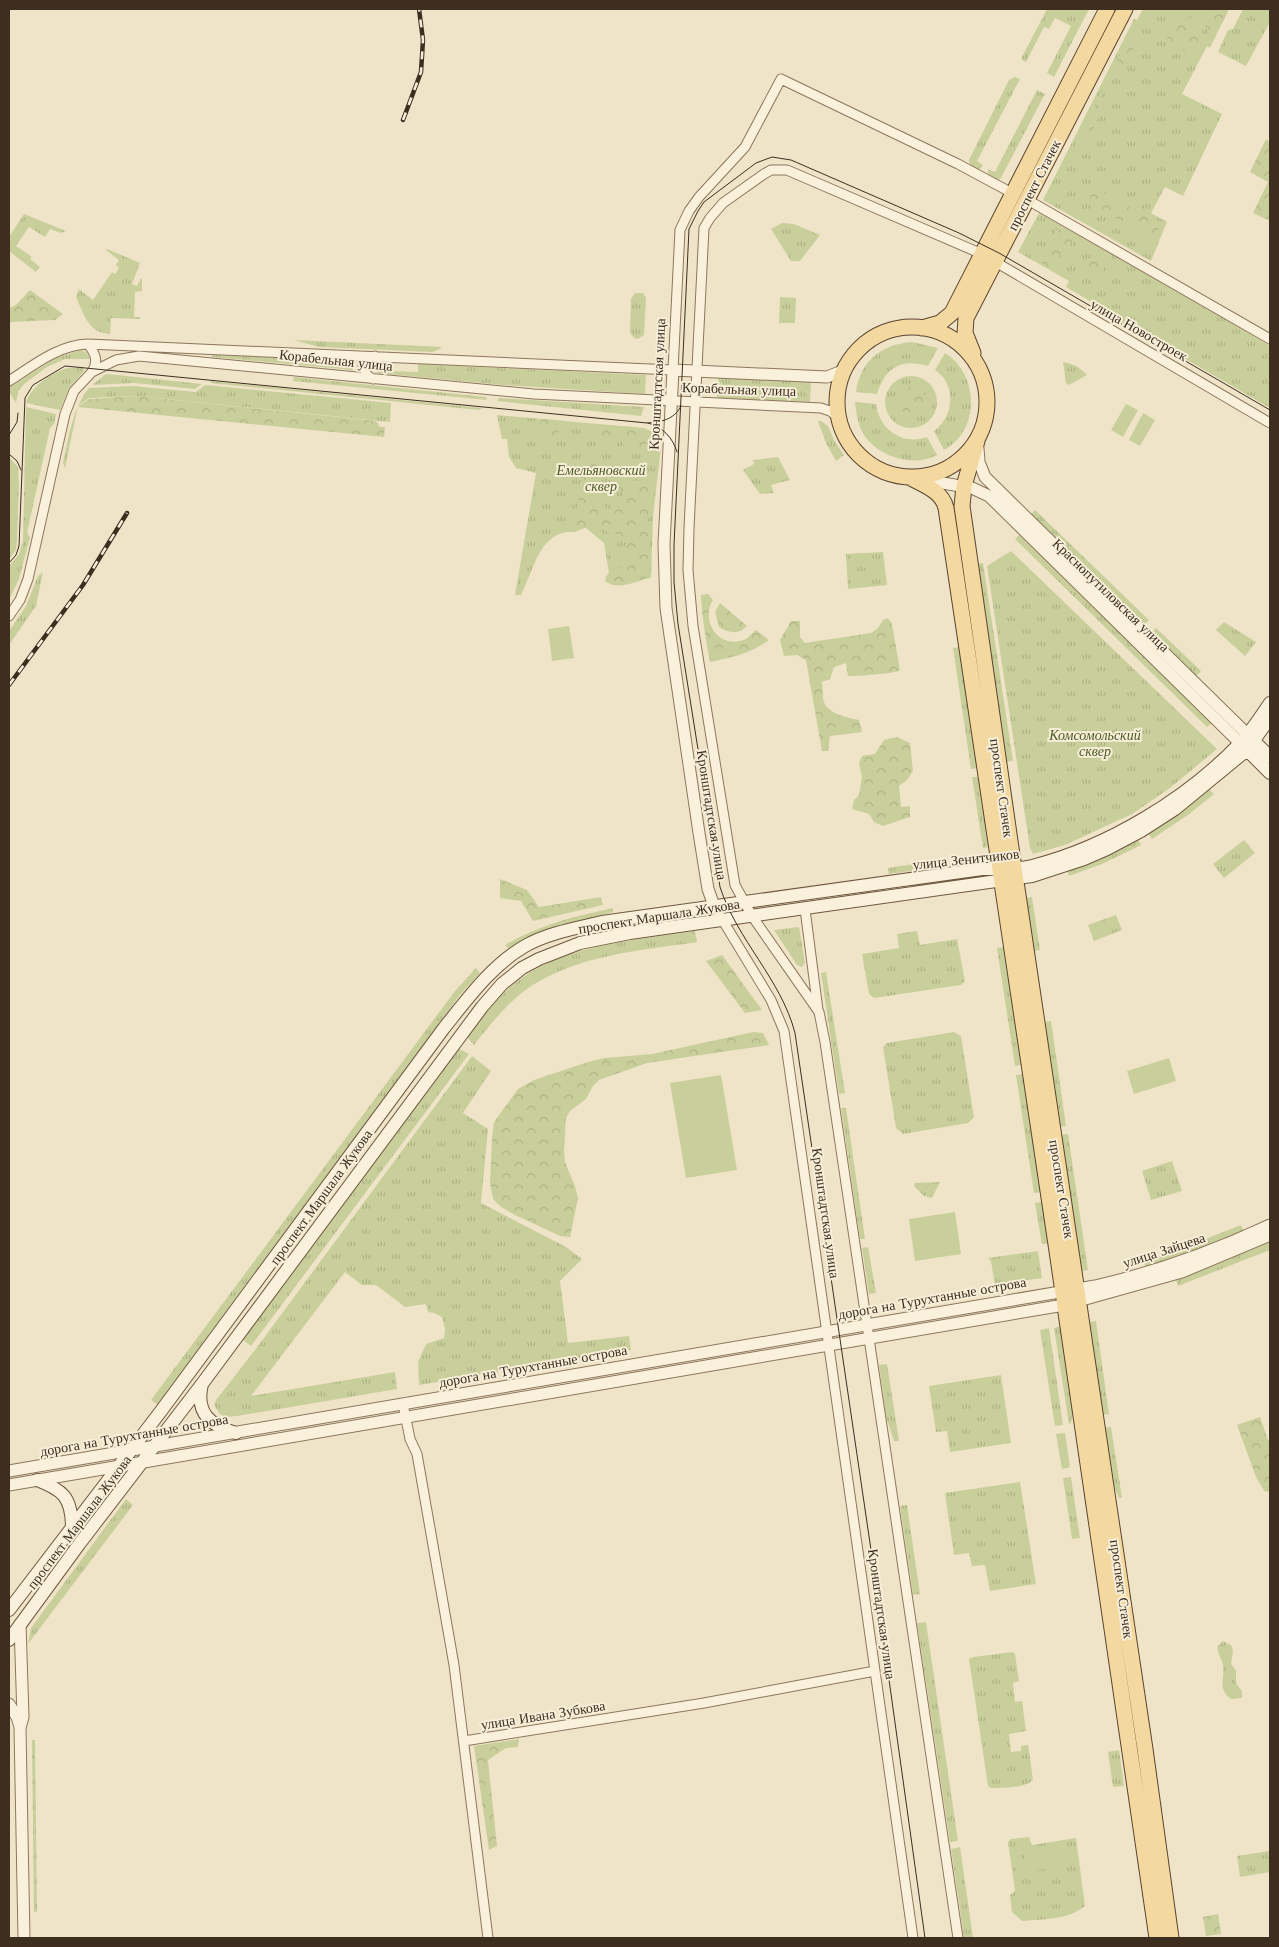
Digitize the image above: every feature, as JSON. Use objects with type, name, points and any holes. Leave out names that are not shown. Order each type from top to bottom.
[{"type":"main road","name":"проспект Стачек","points":[[977,364],[966,341],[964,325],[988,258],[1012,193],[1107,9]]},
{"type":"main road","name":"проспект Стачек","points":[[922,328],[940,323],[952,313],[1026,199],[1125,9]]},
{"type":"main road","points":[[922,328],[944,334],[954,340],[966,350],[977,364],[984,380],[988,406],[985,422],[977,441],[964,456],[948,468],[929,475],[909,477],[886,472],[865,460],[848,441],[839,418],[838,394],[845,370],[857,352],[874,338],[897,329],[922,328]]},
{"type":"main road","name":"проспект Стачек","points":[[977,441],[964,486],[962,506],[1007,874]]},
{"type":"main road","name":"проспект Стачек","points":[[909,477],[939,494],[944,500],[946,508],[1007,874],[1070,1296],[1157,1938]]},
{"type":"main road","points":[[1247,742],[1270,703]]},
{"type":"main road","points":[[1247,742],[1270,718]]},
{"type":"main road","name":"улица Зенитчиков","points":[[743,902],[982,869],[1032,876],[1084,859],[1140,831],[1175,809],[1247,742]]},
{"type":"main road","name":"Краснопутиловская улица","points":[[1247,742],[1270,757]]},
{"type":"main road","name":"Краснопутиловская улица","points":[[1247,742],[1270,773]]},
{"type":"main road","name":"улица Зенитчиков","points":[[752,916],[805,909],[1007,874]]},
{"type":"main road","name":"проспект Маршала Жукова","points":[[9,1610],[131,1450],[444,1028],[470,996],[502,962],[527,945],[574,928],[623,918],[743,902]]},
{"type":"main road","name":"проспект Маршала Жукова","points":[[9,1640],[80,1542],[156,1446],[456,1039],[502,984],[522,968],[539,959],[580,943],[630,933],[752,916]]},
{"type":"main road","name":"проспект Стачек","points":[[1070,1296],[1145,1749],[1171,1938]]},
{"type":"main road","points":[[202,1384],[199,1397],[206,1416],[213,1424],[236,1433]]},
{"type":"main road","points":[[37,1480],[54,1487],[63,1494],[69,1502],[72,1525]]},
{"type":"street","name":"Кронштадтская улица","points":[[913,1938],[784,1031],[771,1000],[714,906],[708,889],[699,833],[666,608],[664,544],[672,370],[680,230],[689,211],[699,197],[745,147],[781,79],[958,164],[1012,193]]},
{"type":"street","name":"Кронштадтская улица","points":[[958,1938],[825,1042],[818,1012],[752,916],[735,885],[690,604],[688,570],[704,228],[723,203],[771,170],[787,170],[988,258]]},
{"type":"street","points":[[1026,199],[1270,339]]},
{"type":"street","name":"улица Новостроек","points":[[988,258],[1270,423]]},
{"type":"street","points":[[88,344],[93,350],[96,361],[92,372]]},
{"type":"street","name":"Корабельная улица","points":[[9,381],[56,352],[75,345],[88,344],[827,376],[845,370]]},
{"type":"street","name":"Корабельная улица","points":[[9,616],[20,600],[28,580],[67,407],[78,385],[92,372],[116,360],[139,356],[544,395],[821,408],[830,411],[839,418]]},
{"type":"street","points":[[373,379],[367,375],[363,367],[369,359],[376,356]]},
{"type":"street","name":"Краснопутиловская улица","points":[[977,441],[979,462],[985,477],[1247,742]]},
{"type":"street","name":"Краснопутиловская улица","points":[[909,477],[964,486],[989,496],[1247,742]]},
{"type":"street","points":[[805,909],[818,1012]]},
{"type":"street","name":"улица Зайцева","points":[[1070,1296],[1179,1264],[1270,1225]]},
{"type":"street","name":"улица Зайцева","points":[[1070,1296],[1182,1272],[1270,1235]]},
{"type":"street","name":"дорога на Турухтанные острова","points":[[9,1471],[867,1324],[1070,1296]]},
{"type":"street","name":"дорога на Турухтанные острова","points":[[9,1485],[869,1338],[1070,1296]]},
{"type":"street","name":"улица Ивана Зубкова","points":[[403,1404],[410,1439],[416,1454],[451,1646],[464,1741],[704,1703],[875,1671]]},
{"type":"street","points":[[20,1624],[23,1717],[20,1728]]},
{"type":"street","points":[[9,1704],[17,1717],[20,1728],[24,1938]]},
{"type":"street","points":[[464,1741],[488,1938]]},
{"type":"green space","points":[[1047,9],[1089,9],[1054,77],[1047,73],[1071,26],[1055,18],[1049,29],[1044,27],[1026,62],[1021,59]]},
{"type":"green space","points":[[1143,9],[1229,9],[1210,48],[1207,46],[1182,94],[1222,114],[1183,196],[1165,187],[1151,213],[1167,222],[1151,261],[1043,200],[1134,19],[1137,20]]},
{"type":"green space","points":[[1228,9],[1213,37],[1206,29],[1204,21],[1203,10]]},
{"type":"green space","points":[[1243,9],[1270,9],[1270,22],[1246,66],[1218,52],[1228,30],[1233,29]]},
{"type":"green space","points":[[1191,17],[1195,18],[1204,40],[1203,50],[1198,58],[1185,51],[1180,45],[1169,45],[1166,42],[1169,33],[1175,26]]},
{"type":"green space","points":[[1133,29],[1142,34],[1124,64],[1125,67],[1120,76],[1112,71]]},
{"type":"green space","points":[[1015,77],[1020,79],[977,161],[983,165],[979,170],[970,166],[969,160],[1009,80]]},
{"type":"green space","points":[[1103,89],[1106,91],[1103,99],[1105,104],[1088,141],[1084,139],[1086,135],[1081,133]]},
{"type":"green space","points":[[1037,90],[1045,94],[1001,178],[998,180],[988,174],[988,169],[995,172]]},
{"type":"green space","points":[[1266,139],[1270,142],[1270,221],[1253,213],[1268,182],[1250,172]]},
{"type":"green space","points":[[1089,188],[1093,188],[1158,222],[1160,225],[1157,234],[1148,236],[1089,204],[1084,195]]},
{"type":"green space","points":[[1039,213],[1270,346],[1270,408],[1094,306],[1095,304],[1066,287],[1069,281],[1018,252]]},
{"type":"green space","points":[[24,214],[66,231],[61,233],[50,229],[45,237],[29,227],[16,246],[32,257],[30,259],[40,267],[36,272],[9,251],[9,237]]},
{"type":"green space","points":[[782,223],[794,224],[820,235],[800,261],[791,261],[771,229]]},
{"type":"green space","points":[[1057,229],[1072,238],[1069,252],[1061,253],[1059,257],[1061,268],[1055,272],[1042,264],[1047,246]]},
{"type":"green space","points":[[107,249],[140,263],[132,284],[137,286],[142,279],[142,291],[135,292],[134,317],[140,317],[140,319],[111,318],[110,334],[97,330],[88,322],[76,297],[79,289],[93,300],[112,272],[115,274],[119,268],[116,265],[119,260]]},
{"type":"green space","points":[[1096,256],[1104,258],[1104,273],[1092,279],[1086,275],[1090,270],[1086,263],[1088,259]]},
{"type":"green space","points":[[30,290],[63,314],[55,320],[9,322],[9,308],[16,305]]},
{"type":"green space","points":[[635,293],[643,293],[646,298],[644,335],[638,339],[634,338],[630,333],[631,299]]},
{"type":"green space","points":[[780,297],[796,298],[795,323],[779,323]]},
{"type":"green space","points":[[294,340],[442,347],[432,352],[319,347]]},
{"type":"green space","points":[[912,342],[938,348],[928,366],[910,363],[902,364],[895,367],[885,378],[877,394],[856,392],[862,371],[874,356],[891,346]]},
{"type":"green space","points":[[80,350],[86,352],[90,359],[65,359],[47,367],[24,384],[18,392],[16,403],[9,392],[9,387],[58,357]]},
{"type":"green space","points":[[945,353],[956,362],[964,374],[971,402],[970,416],[965,429],[956,441],[944,450],[934,431],[946,418],[949,409],[950,392],[947,383],[935,370]]},
{"type":"green space","points":[[213,355],[353,361],[353,370],[212,357]]},
{"type":"green space","points":[[1063,362],[1076,366],[1087,375],[1069,385],[1066,383]]},
{"type":"green space","points":[[378,363],[385,363],[385,371],[418,372],[418,364],[646,375],[645,394],[503,385],[378,373],[374,368]]},
{"type":"green space","points":[[69,368],[83,368],[84,371],[69,388],[60,410],[26,403],[32,391],[43,381],[56,372]]},
{"type":"green space","points":[[106,374],[202,384],[195,389],[134,383],[92,385]]},
{"type":"green space","points":[[911,376],[921,378],[929,384],[935,392],[937,402],[935,412],[929,420],[921,426],[911,428],[901,426],[893,420],[887,412],[885,402],[887,392],[893,384],[901,378]]},
{"type":"green space","points":[[294,377],[486,397],[487,400],[293,381]]},
{"type":"green space","points":[[718,378],[811,382],[810,402],[717,398]]},
{"type":"green space","points":[[210,381],[482,408],[479,410],[211,383]]},
{"type":"green space","points":[[205,385],[391,403],[390,422],[137,396],[89,398],[78,406],[89,388],[133,386],[196,392]]},
{"type":"green space","points":[[912,387],[922,391],[926,401],[922,411],[912,415],[902,411],[898,401],[902,391]]},
{"type":"green space","points":[[137,396],[376,421],[380,427],[385,427],[384,437],[78,407],[89,399]]},
{"type":"green space","points":[[499,398],[644,407],[641,416],[497,401]]},
{"type":"green space","points":[[855,402],[876,404],[878,413],[887,428],[901,437],[909,439],[927,437],[937,455],[928,459],[907,460],[897,458],[878,449],[870,443],[862,431]]},
{"type":"green space","points":[[1126,404],[1138,410],[1123,437],[1111,430]]},
{"type":"green space","points":[[26,407],[56,414],[54,424],[50,428],[27,533],[30,537],[19,579],[9,600],[9,566],[19,554],[23,541]]},
{"type":"green space","points":[[78,407],[65,468],[63,463]]},
{"type":"green space","points":[[1143,413],[1155,420],[1140,446],[1129,440]]},
{"type":"green space","name":"Емельяновский сквер","points":[[497,415],[644,428],[656,436],[661,447],[653,517],[651,578],[611,585],[604,543],[586,528],[572,528],[575,532],[563,533],[554,537],[546,544],[535,563],[521,595],[515,595],[536,473],[516,468],[509,457],[507,439],[502,439]]},
{"type":"green space","points":[[541,419],[559,420],[558,441],[554,444],[541,439],[539,430]]},
{"type":"green space","points":[[818,421],[828,426],[834,440],[844,455],[836,461],[826,443]]},
{"type":"green space","points":[[606,425],[634,427],[650,433],[652,438],[641,448],[632,450],[624,445],[621,436],[603,436],[600,434],[599,428]]},
{"type":"green space","points":[[9,457],[18,467],[19,483],[16,550],[9,559]]},
{"type":"green space","points":[[778,457],[790,480],[771,485],[774,493],[760,494],[743,470],[754,464],[753,460]]},
{"type":"green space","points":[[592,462],[603,467],[599,493],[601,503],[614,511],[623,507],[623,493],[612,483],[612,474],[621,475],[630,481],[646,480],[650,482],[655,491],[647,522],[649,526],[650,570],[645,579],[630,584],[609,584],[605,581],[608,574],[626,566],[629,562],[625,538],[618,534],[609,533],[598,525],[592,525],[575,532],[571,530],[580,494],[581,470],[583,466]]},
{"type":"green space","points":[[1035,510],[1149,620],[1144,625],[1031,514]]},
{"type":"green space","points":[[1019,535],[1212,723],[1207,727],[1015,539]]},
{"type":"green space","name":"Комсомольский сквер","points":[[1011,551],[1217,749],[1170,788],[1132,814],[1065,845],[1033,854],[1030,848],[987,566]]},
{"type":"green space","points":[[883,552],[887,585],[848,589],[846,554]]},
{"type":"green space","points":[[983,563],[1013,761],[1005,762],[976,564]]},
{"type":"green space","points":[[43,572],[36,606],[9,645],[9,631],[26,606],[38,576]]},
{"type":"green space","points":[[708,594],[713,600],[710,607],[710,622],[713,630],[724,640],[731,642],[740,641],[756,630],[769,640],[748,652],[710,662],[701,595]]},
{"type":"green space","points":[[720,603],[747,626],[737,632],[726,631],[719,627],[715,612]]},
{"type":"green space","points":[[888,618],[892,624],[900,670],[883,674],[848,676],[846,663],[834,667],[830,679],[822,682],[824,702],[830,710],[845,717],[859,720],[862,732],[830,736],[828,751],[822,751],[806,660],[797,655],[784,656],[780,640],[791,621],[800,621],[800,637],[805,643],[871,633],[878,628],[883,620]]},
{"type":"green space","points":[[1224,622],[1256,642],[1245,656],[1216,630]]},
{"type":"green space","points":[[569,626],[574,658],[552,661],[548,629]]},
{"type":"green space","points":[[1156,628],[1201,671],[1196,676],[1152,632]]},
{"type":"green space","points":[[960,647],[978,768],[971,769],[953,648]]},
{"type":"green space","points":[[897,737],[910,743],[913,771],[907,780],[899,786],[901,807],[910,806],[910,817],[883,826],[874,822],[869,814],[852,809],[854,800],[859,795],[862,777],[859,763],[862,756],[875,754],[884,740]]},
{"type":"green space","points":[[972,777],[978,777],[989,847],[983,848]]},
{"type":"green space","points":[[1209,789],[1214,794],[1188,815],[1152,839],[1148,833]]},
{"type":"green space","points":[[1138,839],[1141,845],[1102,864],[1069,876],[1067,870]]},
{"type":"green space","points":[[1244,840],[1255,853],[1224,878],[1213,864]]},
{"type":"green space","points":[[939,860],[940,867],[889,874],[888,868]]},
{"type":"green space","points":[[500,879],[527,890],[539,907],[601,897],[603,905],[533,921],[521,901],[500,898]]},
{"type":"green space","points":[[1032,897],[1040,950],[1033,951],[1025,898]]},
{"type":"green space","points":[[613,908],[613,912],[544,931],[508,948],[505,945],[544,927],[571,918]]},
{"type":"green space","points":[[1116,915],[1122,930],[1094,941],[1088,925]]},
{"type":"green space","points":[[799,927],[805,963],[802,967],[797,965],[774,930]]},
{"type":"green space","points":[[695,931],[697,942],[607,956],[564,969],[524,991],[510,1003],[474,1045],[467,1037],[501,995],[527,975],[548,963],[596,947]]},
{"type":"green space","points":[[917,931],[920,945],[957,939],[965,981],[961,985],[874,998],[869,994],[862,954],[899,948],[897,934]]},
{"type":"green space","points":[[1005,947],[1022,1065],[1015,1066],[997,948]]},
{"type":"green space","points":[[722,955],[762,1010],[745,1013],[706,961]]},
{"type":"green space","points":[[476,968],[480,973],[460,995],[158,1405],[151,1400],[455,991]]},
{"type":"green space","points":[[826,972],[845,1093],[839,1094],[821,973]]},
{"type":"green space","points":[[1051,1021],[1066,1126],[1059,1127],[1044,1022]]},
{"type":"green space","points":[[753,1032],[763,1033],[769,1045],[647,1063],[599,1080],[593,1086],[586,1099],[570,1111],[566,1118],[564,1152],[565,1162],[578,1198],[570,1237],[560,1236],[515,1215],[501,1207],[493,1199],[490,1183],[494,1122],[518,1089],[534,1080],[604,1058],[652,1054]]},
{"type":"green space","points":[[954,1032],[961,1036],[974,1117],[968,1123],[903,1134],[896,1128],[883,1047],[887,1043]]},
{"type":"green space","points":[[458,1048],[469,1054],[251,1346],[243,1340]]},
{"type":"green space","points":[[472,1056],[491,1071],[463,1113],[488,1129],[481,1203],[566,1247],[582,1259],[560,1281],[568,1343],[629,1336],[631,1350],[419,1385],[418,1362],[426,1344],[444,1338],[445,1329],[442,1317],[428,1312],[426,1304],[405,1307],[376,1285],[362,1285],[345,1272],[251,1396],[395,1372],[397,1389],[237,1416],[225,1417],[220,1414],[214,1405],[216,1400]]},
{"type":"green space","points":[[1169,1058],[1176,1081],[1134,1094],[1127,1071]]},
{"type":"green space","points":[[1024,1074],[1041,1192],[1034,1193],[1016,1075]]},
{"type":"green space","points":[[721,1075],[737,1170],[686,1178],[670,1083]]},
{"type":"green space","points":[[841,1108],[846,1108],[865,1239],[860,1239]]},
{"type":"green space","points":[[1068,1134],[1088,1270],[1081,1271],[1061,1135]]},
{"type":"green space","points":[[1172,1161],[1182,1191],[1151,1200],[1142,1171]]},
{"type":"green space","points":[[940,1182],[932,1198],[924,1196],[914,1186],[915,1183]]},
{"type":"green space","points":[[1043,1202],[1049,1243],[1042,1244],[1035,1203]]},
{"type":"green space","points":[[955,1212],[961,1254],[915,1261],[909,1219]]},
{"type":"green space","points":[[1241,1225],[1244,1232],[1146,1269],[1144,1262]]},
{"type":"green space","points":[[1270,1240],[1270,1250],[1178,1286],[1176,1279],[1217,1264]]},
{"type":"green space","points":[[868,1247],[876,1293],[869,1294],[862,1248]]},
{"type":"green space","points":[[1038,1251],[1042,1278],[995,1285],[991,1261],[988,1258]]},
{"type":"green space","points":[[1096,1321],[1109,1414],[1102,1415],[1088,1322]]},
{"type":"green space","points":[[1061,1326],[1073,1408],[1071,1423],[1069,1424],[1054,1328]]},
{"type":"green space","points":[[1049,1328],[1063,1425],[1055,1426],[1040,1330]]},
{"type":"green space","points":[[887,1364],[899,1441],[894,1441],[886,1417],[879,1365]]},
{"type":"green space","points":[[1001,1375],[1011,1443],[950,1452],[947,1431],[936,1432],[929,1386]]},
{"type":"green space","points":[[1260,1417],[1268,1440],[1270,1439],[1270,1491],[1265,1492],[1256,1477],[1237,1425]]},
{"type":"green space","points":[[1111,1427],[1122,1498],[1119,1498],[1112,1482],[1104,1428]]},
{"type":"green space","points":[[1065,1433],[1070,1467],[1062,1469],[1056,1434]]},
{"type":"green space","points":[[1071,1477],[1080,1538],[1072,1539],[1063,1478]]},
{"type":"green space","points":[[1020,1482],[1036,1584],[990,1591],[985,1565],[972,1566],[969,1553],[954,1555],[945,1493]]},
{"type":"green space","points":[[126,1499],[133,1505],[28,1644],[31,1628]]},
{"type":"green space","points":[[907,1505],[920,1594],[913,1595],[900,1506]]},
{"type":"green space","points":[[926,1622],[958,1841],[950,1842],[917,1623]]},
{"type":"green space","points":[[1223,1641],[1231,1645],[1233,1650],[1231,1664],[1236,1670],[1236,1683],[1242,1691],[1242,1698],[1231,1699],[1224,1692],[1222,1684],[1223,1666],[1217,1647]]},
{"type":"green space","points":[[1013,1652],[1015,1654],[1019,1681],[1013,1683],[1015,1702],[1022,1701],[1026,1731],[1009,1734],[1011,1752],[1021,1751],[1021,1746],[1028,1745],[1033,1780],[1025,1785],[991,1788],[988,1786],[969,1659]]},
{"type":"green space","points":[[519,1739],[518,1747],[506,1748],[488,1760],[497,1846],[489,1850],[474,1746]]},
{"type":"green space","points":[[32,1740],[35,1740],[37,1912],[34,1912]]},
{"type":"green space","points":[[1119,1750],[1124,1786],[1113,1787],[1108,1752]]},
{"type":"green space","points":[[1029,1837],[1032,1845],[1076,1838],[1085,1906],[1071,1914],[1039,1920],[1022,1921],[1012,1912],[1010,1895],[1015,1891],[1008,1842],[1011,1839]]},
{"type":"green space","points":[[960,1847],[973,1938],[964,1938],[951,1849]]},
{"type":"green space","points":[[1062,1848],[1064,1867],[1027,1871],[1025,1852]]},
{"type":"green space","points":[[1269,1851],[1270,1872],[1240,1877],[1237,1856]]},
{"type":"green space","points":[[1218,1914],[1221,1934],[1206,1936],[1203,1917]]},
{"type":"tram line","points":[[925,1938],[870,1543],[795,1033],[780,995],[737,925],[720,887],[678,624],[674,582],[674,545],[689,229],[704,202],[756,163],[772,157],[791,160],[959,233],[999,253],[1270,410]]},
{"type":"tram line","points":[[9,563],[16,555],[19,546],[25,398],[33,385],[65,366],[647,423],[662,421],[671,417],[681,406]]},
{"type":"tram line","points":[[9,435],[17,422],[18,413]]},
{"type":"tram line","points":[[648,423],[658,427],[667,434],[677,452]]},
{"type":"tram line","points":[[9,454],[17,461],[21,470]]},
{"type":"railway","points":[[403,120],[421,72],[423,40],[419,9]]},
{"type":"railway","points":[[9,685],[83,585],[127,513]]}]
